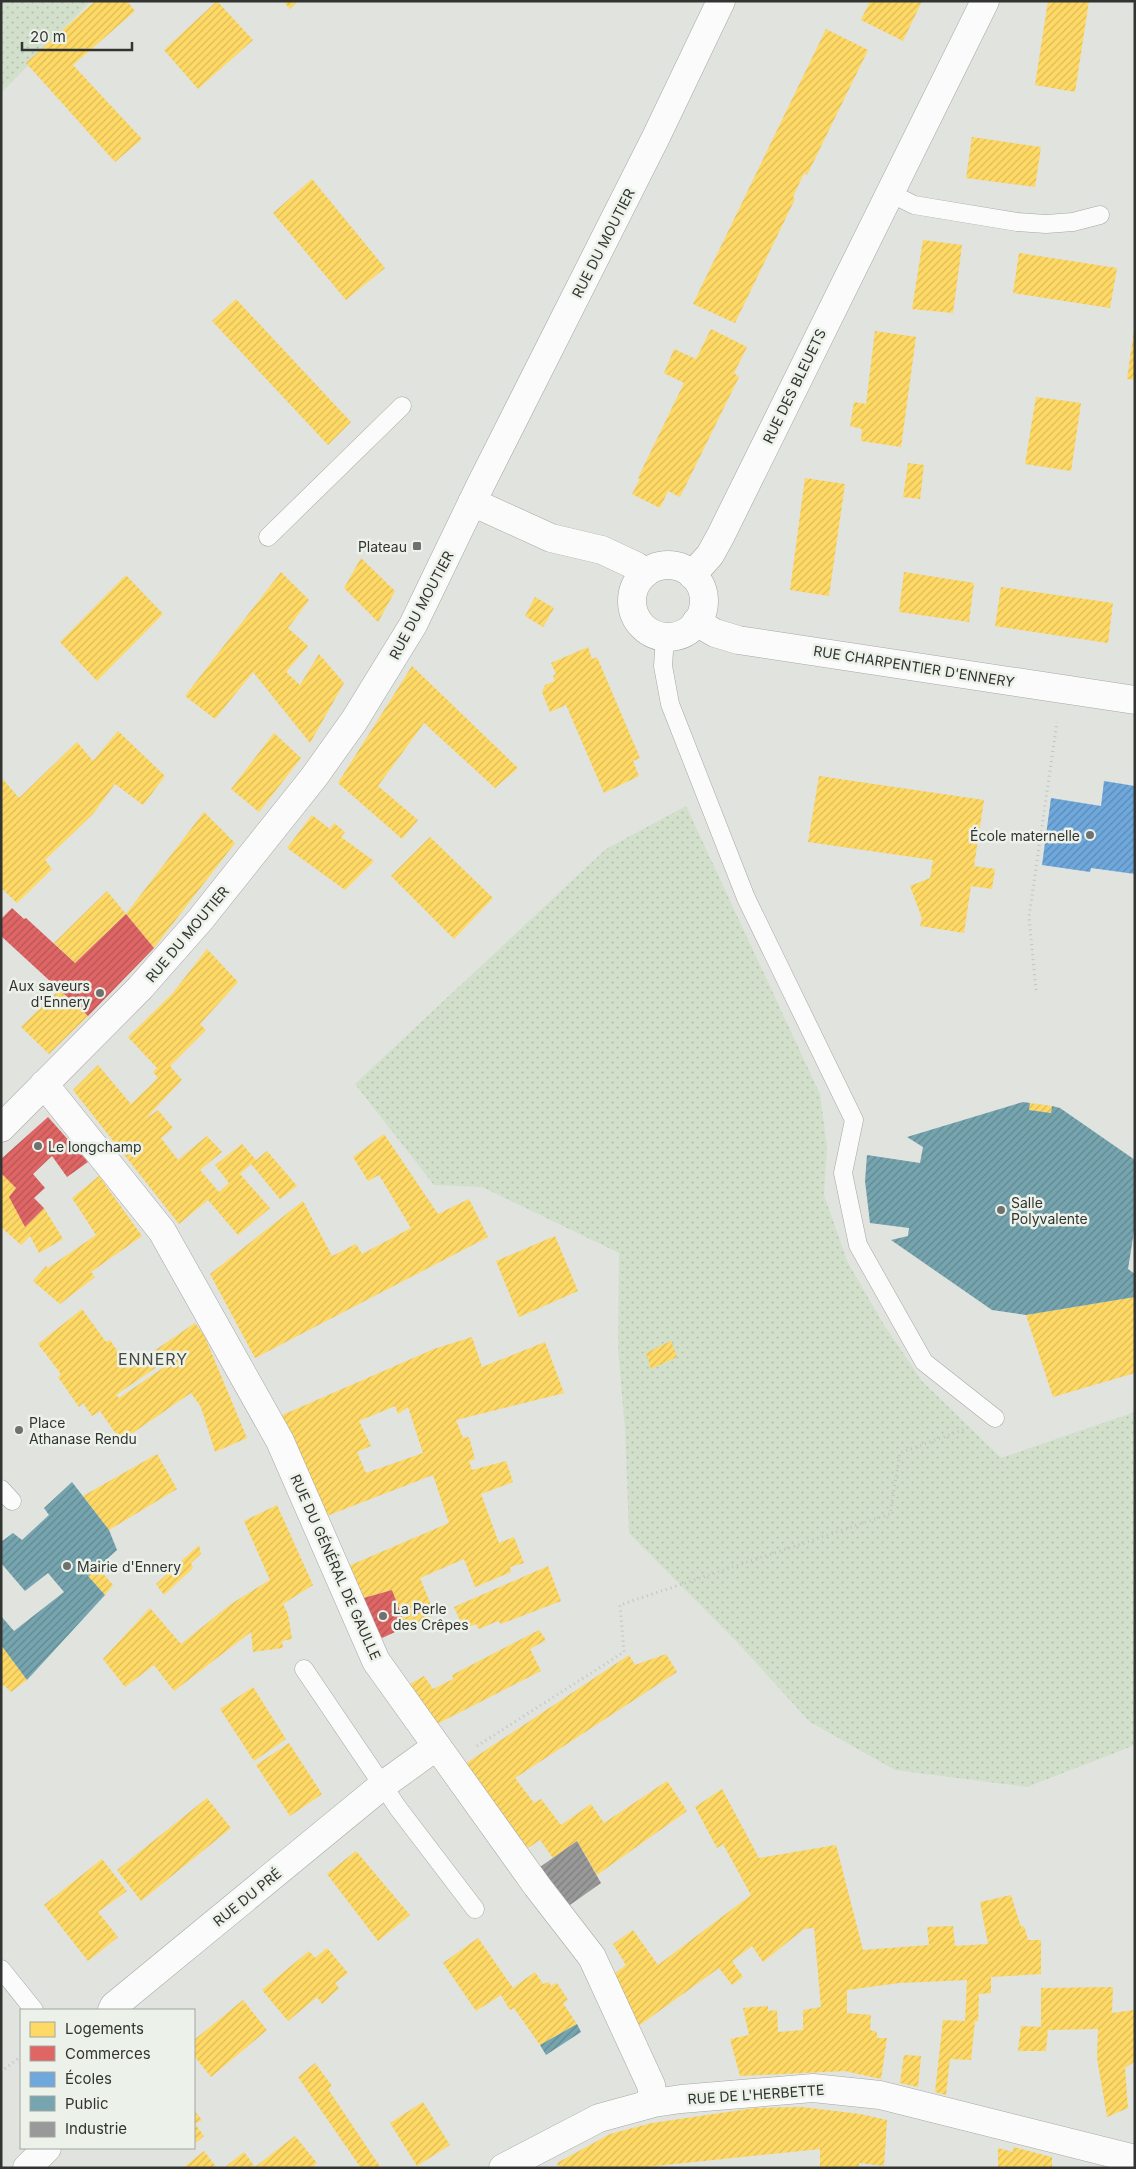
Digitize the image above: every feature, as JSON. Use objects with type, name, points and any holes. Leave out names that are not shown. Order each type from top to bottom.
[{"type":"street","name":"RUE DU MOUTIER","points":[[1,1128],[140,988],[200,920],[314,777],[354,721],[413,625],[472,502],[651,146],[721,1]]},
{"type":"street","name":"RUE DES BLEUETS","points":[[692,575],[710,555],[721,535],[985,1]]},
{"type":"street","points":[[472,502],[551,538],[602,550],[636,566],[646,573]]},
{"type":"street","points":[[666,565],[683,568],[692,575],[703,594],[702,612],[696,622],[679,635],[666,637],[646,629],[635,616],[632,599],[634,590],[646,573],[666,565]]},
{"type":"street","name":"RUE CHARPENTIER D'ENNERY","points":[[696,622],[714,633],[738,640],[1135,700]]},
{"type":"street","name":"RUE DU GÉNÉRAL DE GAULLE","points":[[44,1084],[162,1231],[280,1441],[376,1661],[537,1886],[592,1958],[651,2085],[654,2103]]},
{"type":"street","name":"RUE DU PRÉ","points":[[112,2009],[383,1785],[443,1755]]},
{"type":"street","name":"RUE DE L'HERBETTE","points":[[504,2168],[599,2118],[654,2103],[813,2088],[880,2095],[1135,2159]]},
{"type":"street","points":[[27,2168],[46,2149]]},
{"type":"lane","points":[[890,193],[914,205],[1017,222],[1046,224],[1073,222],[1100,215]]},
{"type":"lane","points":[[268,537],[402,406]]},
{"type":"lane","points":[[666,637],[663,666],[670,704],[746,898],[854,1120],[843,1173],[858,1245],[924,1362],[995,1418]]},
{"type":"lane","points":[[304,1669],[398,1808],[475,1910]]},
{"type":"lane","points":[[1,1969],[33,2009]]},
{"type":"path","points":[[1036,990],[1029,917],[1062,689]]},
{"type":"path","points":[[443,1755],[624,1652],[620,1605],[890,1514],[900,1453],[995,1418]]},
{"type":"path","points":[[1,2072],[20,2057]]},
{"type":"green space","points":[[1,1],[91,1],[1,93]]},
{"type":"green space","points":[[686,806],[820,1094],[827,1146],[824,1195],[848,1263],[884,1325],[922,1381],[1001,1458],[1135,1412],[1135,1745],[1027,1787],[895,1770],[810,1722],[737,1642],[629,1533],[625,1429],[618,1348],[619,1253],[482,1187],[434,1185],[355,1084],[606,849]]},
{"type":"building: Logements","points":[[95,1],[127,1],[135,11],[73,65],[142,139],[115,162],[26,63]]},
{"type":"building: Logements","points":[[217,1],[253,40],[198,89],[164,50]]},
{"type":"building: Logements","points":[[283,1],[298,1],[290,9]]},
{"type":"building: Logements","points":[[870,1],[922,1],[903,41],[861,20]]},
{"type":"building: Logements","points":[[1048,1],[1089,1],[1075,92],[1035,85]]},
{"type":"building: Logements","points":[[826,29],[868,50],[807,175],[804,173],[793,197],[795,199],[735,323],[693,304]]},
{"type":"building: Logements","points":[[972,137],[1041,147],[1035,187],[966,178]]},
{"type":"building: Logements","points":[[312,179],[385,268],[346,300],[273,213]]},
{"type":"building: Logements","points":[[923,240],[962,245],[953,313],[912,309]]},
{"type":"building: Logements","points":[[1019,253],[1117,268],[1110,308],[1013,293]]},
{"type":"building: Logements","points":[[236,299],[351,422],[328,445],[212,321]]},
{"type":"building: Logements","points":[[711,329],[747,347],[734,373],[739,377],[680,497],[668,491],[660,508],[632,494],[684,383],[664,373],[674,349],[696,359]]},
{"type":"building: Logements","points":[[1135,330],[1135,380],[1127,379]]},
{"type":"building: Logements","points":[[875,331],[916,337],[901,447],[861,441],[862,429],[850,426],[854,402],[866,404]]},
{"type":"building: Logements","points":[[1036,397],[1081,403],[1071,471],[1025,464]]},
{"type":"building: Logements","points":[[908,463],[924,465],[920,499],[903,497]]},
{"type":"building: Logements","points":[[805,478],[845,484],[829,596],[790,590]]},
{"type":"building: Logements","points":[[361,558],[395,591],[378,622],[344,588]]},
{"type":"building: Logements","points":[[281,572],[309,600],[288,628],[308,646],[286,672],[300,685],[319,654],[344,683],[310,743],[253,672],[215,719],[185,696]]},
{"type":"building: Logements","points":[[904,572],[974,583],[969,622],[899,612]]},
{"type":"building: Logements","points":[[126,575],[163,614],[97,681],[60,642]]},
{"type":"building: Logements","points":[[1001,587],[1113,603],[1108,643],[995,626]]},
{"type":"building: Logements","points":[[535,597],[554,608],[543,627],[525,616]]},
{"type":"building: Logements","points":[[588,647],[592,659],[597,657],[640,758],[633,761],[639,776],[604,793],[566,705],[550,712],[542,692],[545,685],[555,681],[553,676],[556,674],[551,663]]},
{"type":"building: Logements","points":[[412,666],[518,768],[495,788],[424,723],[378,786],[418,820],[402,839],[338,783]]},
{"type":"building: Logements","points":[[118,731],[165,776],[143,805],[115,784],[93,814],[45,860],[52,869],[17,903],[1,888],[1,777],[19,798],[77,742],[93,761]]},
{"type":"building: Logements","points":[[274,733],[301,758],[259,812],[231,789]]},
{"type":"building: Logements","points":[[819,776],[984,800],[974,866],[995,869],[992,889],[971,886],[964,933],[920,926],[922,918],[910,886],[930,878],[933,860],[808,842]]},
{"type":"building: Logements","points":[[204,812],[235,843],[154,948],[126,914]]},
{"type":"building: Logements","points":[[312,815],[330,829],[334,823],[345,832],[341,837],[374,861],[345,890],[287,848]]},
{"type":"building: Logements","points":[[430,837],[493,898],[454,939],[391,876]]},
{"type":"building: Logements","points":[[107,891],[126,914],[75,963],[54,943]]},
{"type":"building: Logements","points":[[207,949],[238,982],[200,1024],[206,1030],[170,1066],[182,1080],[145,1119],[158,1110],[173,1128],[161,1138],[178,1160],[207,1136],[222,1152],[200,1170],[219,1192],[229,1183],[215,1165],[242,1144],[256,1160],[267,1151],[297,1186],[280,1199],[251,1164],[240,1174],[270,1208],[238,1235],[208,1200],[179,1224],[73,1090],[98,1065],[131,1104],[158,1078],[153,1072],[157,1068],[128,1037],[172,994]]},
{"type":"building: Logements","points":[[59,990],[88,1016],[49,1054],[21,1027]]},
{"type":"building: Logements","points":[[1030,1103],[1052,1106],[1051,1113],[1029,1110]]},
{"type":"building: Logements","points":[[384,1134],[438,1214],[469,1199],[488,1237],[255,1358],[210,1274],[303,1201],[332,1256],[356,1244],[362,1254],[411,1228],[379,1175],[368,1181],[353,1157]]},
{"type":"building: Logements","points":[[1,1173],[16,1188],[9,1197],[25,1227],[44,1208],[63,1239],[39,1253],[30,1236],[21,1245],[1,1227]]},
{"type":"building: Logements","points":[[99,1176],[142,1236],[91,1272],[95,1277],[60,1304],[33,1281],[46,1266],[48,1268],[96,1235],[72,1198]]},
{"type":"building: Logements","points":[[555,1236],[578,1291],[519,1317],[496,1261]]},
{"type":"building: Logements","points":[[1135,1297],[1135,1373],[1053,1397],[1026,1315]]},
{"type":"building: Logements","points":[[82,1309],[106,1342],[110,1340],[129,1368],[195,1323],[204,1335],[247,1438],[215,1452],[201,1407],[191,1393],[121,1441],[100,1411],[92,1416],[83,1403],[79,1407],[58,1377],[61,1374],[38,1344]],"holes":[[[167,1360],[170,1363],[119,1398],[116,1395]]]},
{"type":"building: Logements","points":[[472,1337],[482,1367],[545,1342],[564,1393],[456,1420],[463,1438],[469,1437],[475,1459],[469,1461],[472,1470],[506,1461],[513,1482],[481,1494],[499,1543],[514,1537],[524,1563],[510,1567],[511,1572],[475,1587],[464,1559],[420,1578],[435,1615],[406,1627],[392,1590],[360,1599],[346,1567],[449,1523],[433,1475],[324,1517],[280,1416],[434,1349]],"holes":[[[395,1406],[398,1414],[408,1407],[423,1453],[366,1473],[357,1452],[371,1446],[359,1421]]]},
{"type":"building: Logements","points":[[671,1341],[677,1357],[651,1369],[646,1353]]},
{"type":"building: Logements","points":[[157,1454],[177,1489],[109,1530],[83,1496]]},
{"type":"building: Logements","points":[[277,1505],[313,1585],[283,1604],[288,1614],[292,1639],[282,1641],[283,1648],[253,1652],[251,1632],[174,1691],[154,1665],[125,1687],[103,1659],[150,1608],[181,1644],[231,1604],[270,1580],[244,1521]]},
{"type":"building: Logements","points":[[199,1545],[201,1554],[191,1563],[193,1568],[164,1595],[156,1584]]},
{"type":"building: Logements","points":[[548,1566],[561,1601],[501,1624],[498,1621],[479,1629],[476,1624],[464,1629],[454,1607]]},
{"type":"building: Logements","points":[[98,1568],[113,1585],[105,1595],[88,1576]]},
{"type":"building: Logements","points":[[539,1630],[546,1640],[530,1649],[541,1671],[437,1724],[410,1684],[424,1676],[433,1689],[453,1679],[452,1675]]},
{"type":"building: Logements","points":[[1,1645],[27,1680],[11,1692],[4,1685],[1,1687]]},
{"type":"building: Logements","points":[[666,1654],[677,1672],[515,1778],[534,1803],[541,1799],[561,1825],[591,1804],[604,1823],[667,1781],[687,1811],[597,1875],[577,1841],[553,1858],[540,1840],[528,1848],[465,1764],[629,1655],[635,1665]]},
{"type":"building: Logements","points":[[253,1687],[286,1739],[254,1761],[220,1709]]},
{"type":"building: Logements","points":[[289,1743],[322,1794],[290,1816],[256,1765]]},
{"type":"building: Logements","points":[[722,1789],[759,1858],[836,1845],[863,1950],[929,1945],[927,1927],[953,1926],[955,1946],[988,1944],[980,1902],[1011,1895],[1021,1927],[1024,1926],[1028,1940],[1041,1940],[1041,1974],[991,1977],[991,1993],[979,1994],[978,2021],[975,2021],[971,2060],[950,2059],[946,2095],[935,2092],[943,2020],[965,2021],[967,1980],[899,1983],[847,1990],[847,2013],[871,2015],[870,2030],[877,2032],[877,2038],[887,2038],[881,2079],[845,2071],[740,2076],[730,2039],[749,2035],[743,2008],[768,2006],[768,2011],[777,2010],[778,2032],[803,2030],[803,2010],[821,2007],[814,1928],[804,1929],[763,1962],[752,1946],[732,1961],[743,1977],[732,1985],[719,1968],[637,2027],[610,1977],[626,1965],[613,1944],[633,1930],[658,1965],[751,1895],[723,1844],[717,1848],[695,1807]]},
{"type":"building: Logements","points":[[207,1798],[231,1828],[141,1901],[117,1870]]},
{"type":"building: Logements","points":[[356,1851],[410,1915],[378,1941],[327,1874]]},
{"type":"building: Logements","points":[[102,1859],[127,1891],[98,1912],[118,1937],[88,1961],[44,1905]]},
{"type":"building: Logements","points":[[478,1938],[513,1988],[535,1972],[543,1984],[549,1982],[551,1986],[557,1983],[568,2000],[563,2003],[577,2024],[540,2045],[514,2008],[510,2010],[501,1995],[476,2011],[443,1963]]},
{"type":"building: Logements","points":[[327,1948],[348,1973],[335,1983],[339,1988],[322,2004],[317,1997],[288,2021],[262,1990],[309,1951],[315,1958]]},
{"type":"building: Logements","points":[[1113,1987],[1112,2013],[1134,2010],[1135,2012],[1135,2061],[1125,2068],[1128,2108],[1107,2117],[1097,2058],[1098,2029],[1048,2030],[1046,2051],[1018,2051],[1021,2026],[1041,2027],[1041,1988]]},
{"type":"building: Logements","points":[[243,2000],[267,2030],[211,2077],[195,2057],[195,2039]]},
{"type":"building: Logements","points":[[904,2055],[921,2056],[918,2087],[900,2083]]},
{"type":"building: Logements","points":[[315,2063],[332,2086],[328,2089],[381,2168],[361,2168],[298,2077]]},
{"type":"building: Logements","points":[[423,2102],[450,2145],[417,2166],[390,2123]]},
{"type":"building: Logements","points":[[802,2107],[860,2114],[887,2120],[884,2166],[859,2163],[859,2168],[820,2168],[820,2149],[636,2168],[559,2168],[557,2163],[610,2134],[652,2123],[755,2108]]},
{"type":"building: Logements","points":[[195,2111],[202,2120],[195,2124]]},
{"type":"building: Logements","points":[[195,2124],[204,2136],[195,2143]]},
{"type":"building: Logements","points":[[295,2136],[317,2163],[311,2168],[224,2168],[244,2152],[255,2167]]},
{"type":"building: Logements","points":[[1013,2147],[1052,2157],[1052,2168],[998,2168],[998,2148],[1013,2152]]},
{"type":"building: Logements","points":[[204,2151],[217,2168],[183,2168]]},
{"type":"building: Commerces","points":[[12,908],[24,919],[26,918],[75,963],[126,914],[154,948],[88,1016],[1,936],[1,919]]},
{"type":"building: Commerces","points":[[48,1117],[88,1162],[67,1177],[52,1156],[33,1174],[45,1188],[34,1198],[44,1208],[25,1227],[9,1197],[16,1188],[1,1173],[1,1159]]},
{"type":"building: Commerces","points":[[392,1590],[406,1627],[382,1638],[360,1599]]},
{"type":"building: Écoles","name":"École maternelle","points":[[1104,781],[1135,786],[1135,874],[1091,868],[1090,872],[1042,865],[1051,798],[1101,806]]},
{"type":"building: Public","name":"Salle Polyvalente","points":[[1023,1102],[1030,1103],[1029,1110],[1051,1113],[1052,1106],[1060,1108],[1135,1160],[1135,1225],[1128,1269],[1135,1274],[1135,1297],[1026,1315],[992,1310],[891,1240],[908,1236],[909,1228],[870,1223],[865,1181],[867,1155],[920,1163],[923,1147],[907,1137]]},
{"type":"building: Public","points":[[72,1482],[109,1530],[117,1550],[88,1576],[105,1595],[27,1680],[1,1645],[1,1616],[14,1631],[64,1592],[48,1573],[25,1591],[1,1563],[1,1542],[13,1533],[22,1540],[49,1515],[44,1508]]},
{"type":"building: Public","points":[[577,2024],[581,2032],[546,2055],[540,2045]]},
{"type":"building: Industrie","points":[[577,1841],[601,1883],[567,1907],[540,1867]]},
{"type":"place","name":"Plateau","points":[[417,546]]},
{"type":"place","name":"École maternelle","points":[[1090,835]]},
{"type":"place","name":"Aux saveurs d'Ennery","points":[[100,993]]},
{"type":"place","name":"Le longchamp","points":[[38,1146]]},
{"type":"place","name":"Salle Polyvalente","points":[[1001,1210]]},
{"type":"place","name":"Place Athanase Rendu","points":[[19,1430]]},
{"type":"place","name":"Mairie d'Ennery","points":[[67,1566]]},
{"type":"place","name":"La Perle des Crêpes","points":[[383,1616]]},
{"type":"district","name":"ENNERY","points":[[153,1359]]}]
